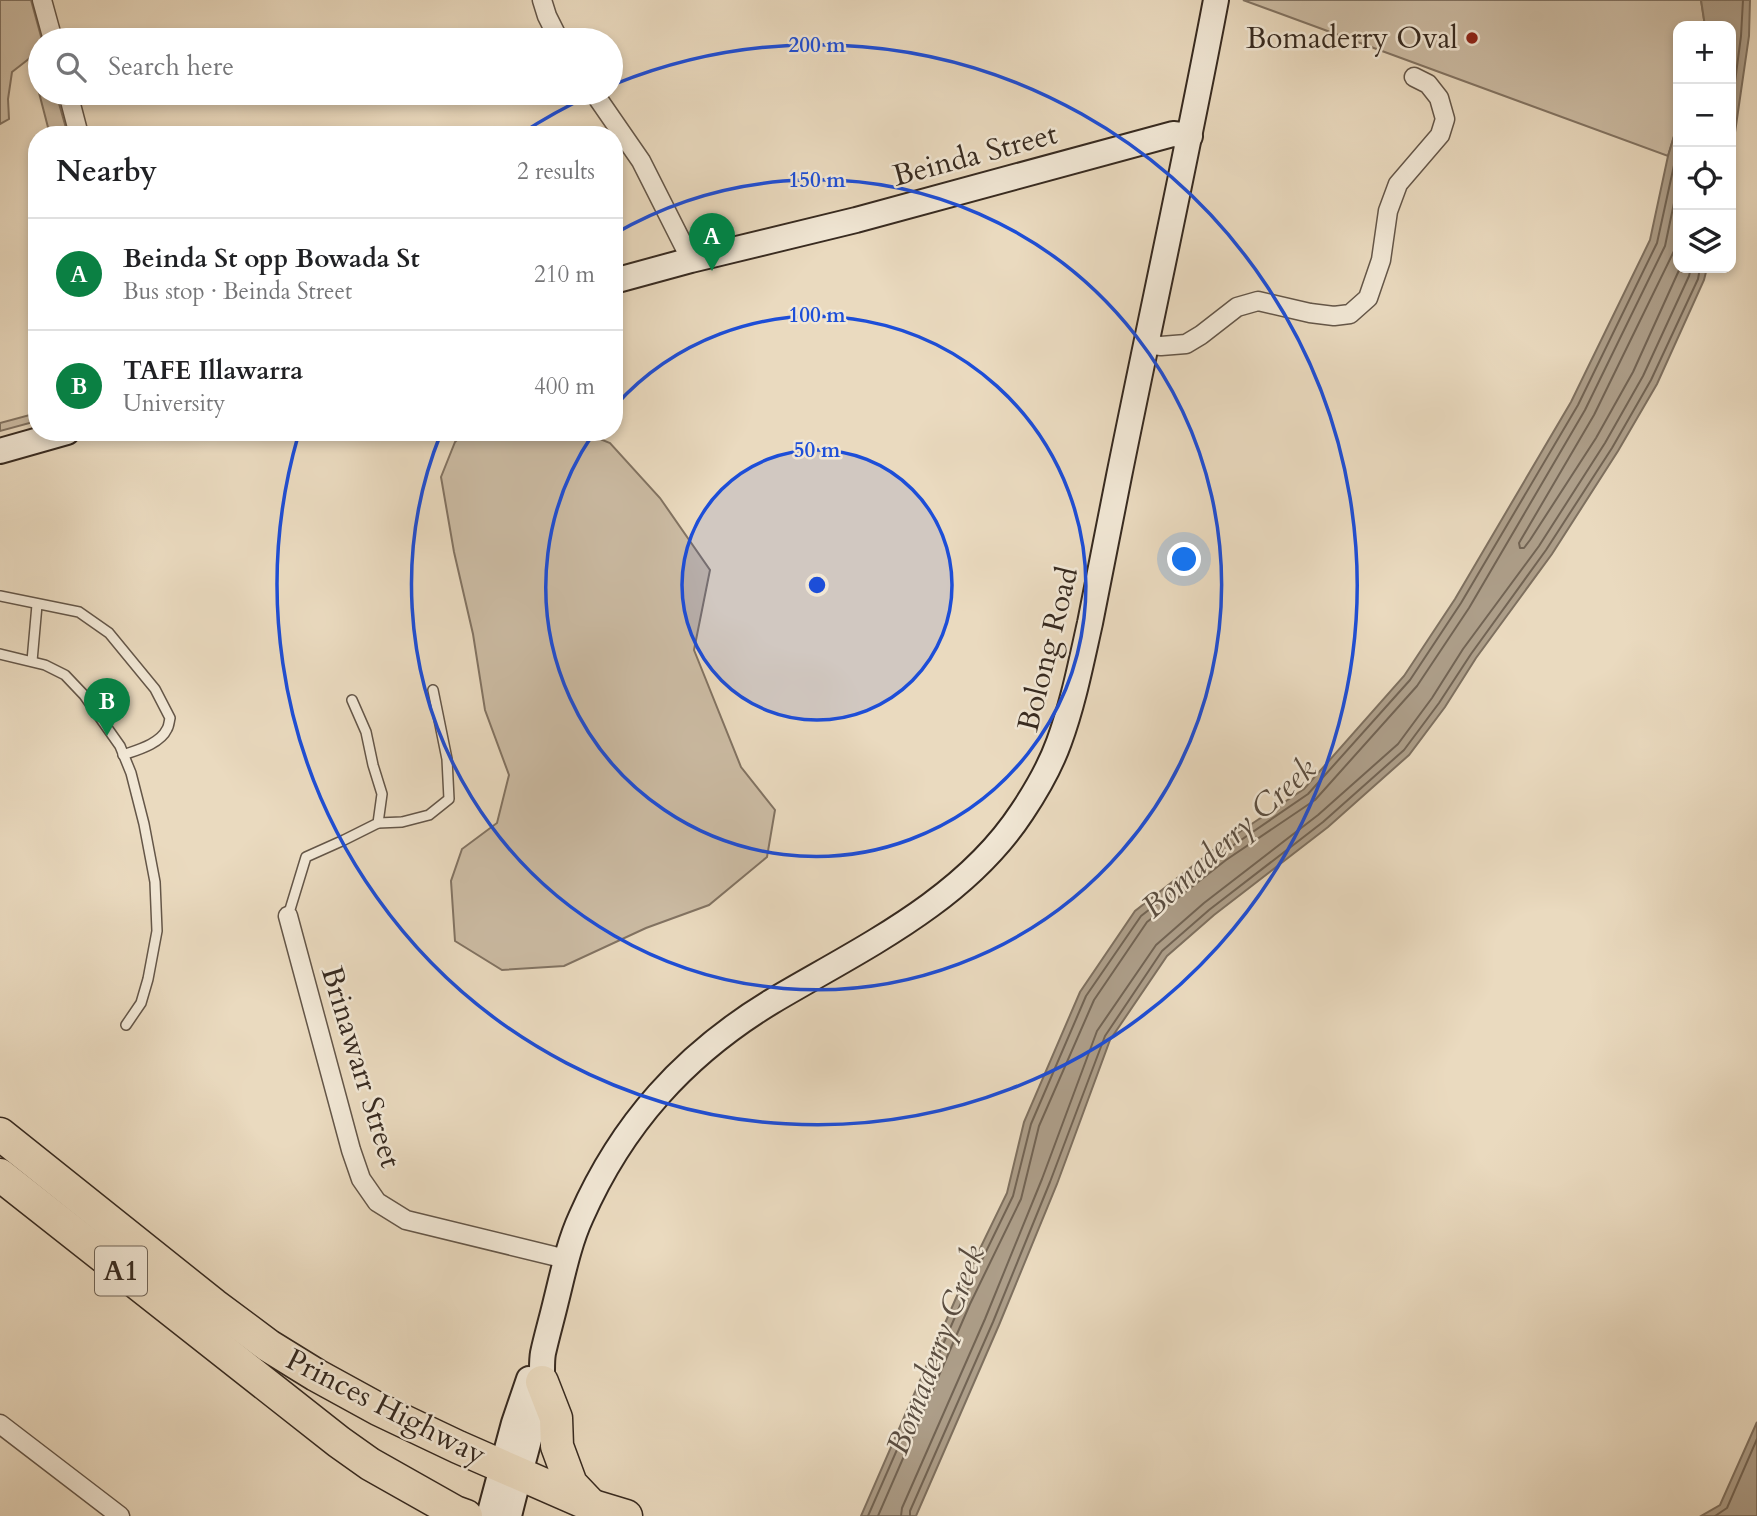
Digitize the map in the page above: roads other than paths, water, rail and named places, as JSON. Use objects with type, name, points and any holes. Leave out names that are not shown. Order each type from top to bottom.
[{"type":"highway","name":"Princes Highway","points":[[0,1134],[214,1305],[269,1346],[317,1376],[377,1409],[457,1447],[593,1507],[626,1516]]},
{"type":"highway","name":"Princes Highway","points":[[0,1175],[339,1442],[370,1464],[466,1516]]},
{"type":"highway","points":[[542,1370],[556,1418],[557,1446],[571,1484],[593,1507]]},
{"type":"main road","name":"Bolong Road","points":[[489,1516],[533,1425],[566,1259],[580,1219],[598,1183],[643,1112],[687,1063],[715,1040],[766,1006],[927,909],[965,878],[1001,841],[1036,790],[1058,744],[1078,678],[1216,0]]},
{"type":"main road","name":"Beinda Street","points":[[623,279],[856,220],[1173,134],[1190,136]]},
{"type":"main road","points":[[0,451],[35,441]]},
{"type":"main road","name":"Bolong Road","points":[[509,1516],[512,1470]]},
{"type":"street","points":[[42,0],[50,28]]},
{"type":"street","points":[[542,0],[553,28]]},
{"type":"street","points":[[1146,344],[1186,344],[1237,307],[1258,301],[1334,316],[1350,314],[1368,298],[1381,260],[1388,211],[1398,184],[1440,135],[1445,119],[1439,98],[1428,84],[1414,77]]},
{"type":"street","points":[[71,105],[77,126]]},
{"type":"street","points":[[602,105],[617,126]]},
{"type":"street","points":[[623,135],[641,161],[691,260]]},
{"type":"street","name":"Brinawarr Street","points":[[288,916],[351,1150],[361,1179],[377,1202],[406,1220],[566,1259]]},
{"type":"street","points":[[0,1424],[120,1516]]},
{"type":"lane","points":[[0,596],[79,612],[108,633],[155,689],[170,718],[167,730],[144,747],[124,755]]},
{"type":"lane","points":[[32,661],[37,605]]},
{"type":"lane","points":[[0,654],[46,665],[65,675],[84,695],[120,746],[131,773],[155,882],[157,931],[141,1003],[126,1025]]},
{"type":"lane","points":[[288,916],[306,857],[378,823],[402,822],[429,816],[449,799],[447,759],[433,690]]},
{"type":"lane","points":[[352,700],[366,732],[382,793],[378,823]]},
{"type":"water","points":[[1701,0],[1750,0],[1749,36],[1736,126],[1736,21],[1704,21]]},
{"type":"water","name":"Bomaderry Creek","points":[[1673,140],[1673,273],[1706,273],[1657,384],[1618,451],[1552,554],[1409,755],[1328,827],[1214,915],[1167,956],[1110,1040],[1057,1184],[916,1516],[861,1516],[956,1298],[1007,1193],[1024,1122],[1080,992],[1135,911],[1217,847],[1304,789],[1404,676],[1455,599],[1571,402],[1650,240]]},
{"type":"water","points":[[1757,1422],[1757,1516],[1701,1516],[1720,1505]]},
{"type":"place","name":"Bomaderry Oval","points":[[1472,38]]},
{"type":"place","name":"Beinda St opp Bowada St","points":[[712,271]]},
{"type":"place","name":"TAFE Illawarra","points":[[107,736]]}]
